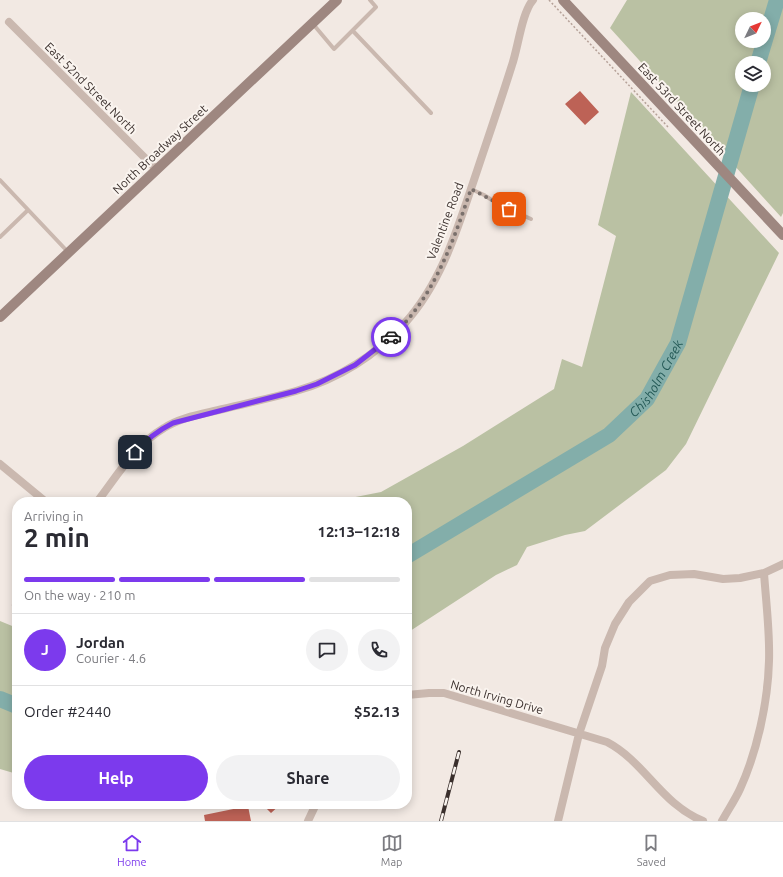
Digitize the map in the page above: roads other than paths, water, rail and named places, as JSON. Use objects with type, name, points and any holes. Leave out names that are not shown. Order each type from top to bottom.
[{"type":"main road","name":"North Broadway Street","points":[[0,317],[337,0]]},
{"type":"main road","name":"East 53rd Street North","points":[[563,0],[783,235]]},
{"type":"street","name":"Valentine Road","points":[[101,497],[135,452],[148,439],[164,428],[185,419],[296,391],[317,384],[355,365],[381,346],[405,323],[427,293],[452,244],[513,63],[526,13],[533,0]]},
{"type":"street","name":"East 52nd Street North","points":[[8,22],[157,170]]},
{"type":"street","points":[[0,464],[40,497]]},
{"type":"street","points":[[558,821],[579,734],[602,666],[605,648],[613,628],[629,602],[650,582],[664,576],[682,574],[723,579],[740,578],[764,573],[783,564]]},
{"type":"street","points":[[722,821],[740,788],[750,764],[759,731],[766,693],[769,643],[764,573]]},
{"type":"street","name":"North Irving Drive","points":[[412,695],[429,693],[444,694],[607,742],[616,747],[633,761],[674,804],[685,812],[703,821]]},
{"type":"street","points":[[308,821],[314,809]]},
{"type":"lane","points":[[312,24],[334,49],[376,8],[370,0]]},
{"type":"lane","points":[[353,31],[431,113]]},
{"type":"lane","points":[[0,180],[68,253]]},
{"type":"lane","points":[[471,189],[498,204],[530,218]]},
{"type":"lane","points":[[0,237],[28,210]]},
{"type":"waterway","name":"Chisholm Creek","points":[[760,56],[777,0]]},
{"type":"waterway","name":"Chisholm Creek","points":[[412,553],[609,435],[647,399],[678,343],[750,92]]},
{"type":"waterway","name":"Chisholm Creek","points":[[0,699],[12,704]]},
{"type":"railway","points":[[441,821],[459,752]]}]
